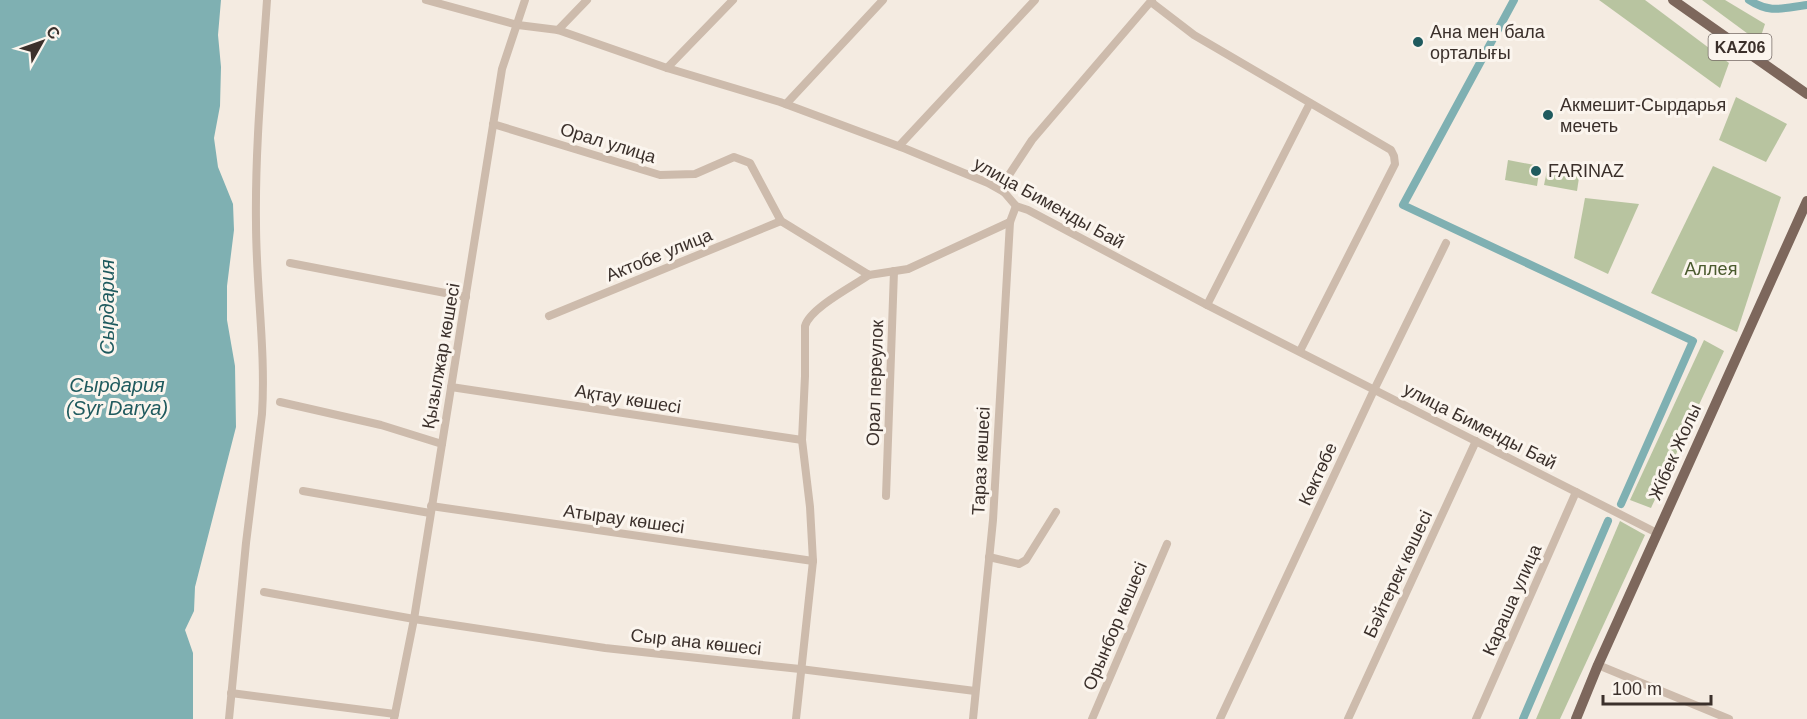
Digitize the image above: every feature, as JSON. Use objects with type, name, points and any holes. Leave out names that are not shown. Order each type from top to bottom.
[{"type":"main road","name":"KAZ06","points":[[1673,0],[1807,94]]},
{"type":"main road","name":"Жібек Жолы","points":[[1576,719],[1598,665],[1807,201]]},
{"type":"street","points":[[229,719],[263,396],[255,222],[267,0]]},
{"type":"street","name":"улица Бименды Бай","points":[[426,0],[518,25],[558,30],[667,68],[786,104],[899,146],[1004,192],[1016,206],[1657,533]]},
{"type":"street","name":"Қызылжар көшесі","points":[[395,716],[414,619],[502,69],[525,0]]},
{"type":"street","points":[[558,30],[587,0]]},
{"type":"street","points":[[667,68],[733,0]]},
{"type":"street","points":[[786,104],[883,0]]},
{"type":"street","points":[[899,146],[1035,0]]},
{"type":"street","points":[[1004,192],[1007,178],[1032,140],[1151,1],[1194,35],[1391,150],[1395,156],[1395,164],[1300,351]]},
{"type":"street","points":[[1207,305],[1310,103]]},
{"type":"street","name":"Орал улица","points":[[494,124],[660,175],[695,174],[734,157],[750,163],[780,221]]},
{"type":"street","name":"Тараз көшесі","points":[[973,719],[989,557],[1010,222],[1016,206]]},
{"type":"street","points":[[780,221],[870,275]]},
{"type":"street","name":"Актобе улица","points":[[549,316],[780,221]]},
{"type":"street","points":[[796,719],[813,561],[810,507],[802,440],[806,320],[870,275],[908,269],[1010,222]]},
{"type":"street","name":"Көктөбе","points":[[1220,719],[1374,390],[1446,243]]},
{"type":"street","points":[[290,263],[466,297]]},
{"type":"street","name":"Орал переулок","points":[[886,496],[894,272]]},
{"type":"street","name":"Ақтау көшесі","points":[[451,387],[802,440]]},
{"type":"street","points":[[280,402],[381,425],[441,444]]},
{"type":"street","name":"Бәйтерек көшесі","points":[[1348,719],[1476,441]]},
{"type":"street","name":"Атырау көшесі","points":[[303,490],[431,510],[813,561]]},
{"type":"street","name":"Караша улица","points":[[1476,719],[1576,492]]},
{"type":"street","points":[[989,557],[1019,564],[1026,560],[1056,512]]},
{"type":"street","name":"Орынбор көшесі","points":[[1092,719],[1167,544]]},
{"type":"street","name":"Сыр ана көшесі","points":[[264,592],[414,619],[605,648],[975,690]]},
{"type":"street","points":[[1598,665],[1729,719]]},
{"type":"street","points":[[231,693],[395,716]]},
{"type":"green space","points":[[1599,0],[1645,0],[1729,63],[1720,88]]},
{"type":"green space","points":[[1702,0],[1725,0],[1765,24],[1759,42]]},
{"type":"green space","points":[[1736,97],[1787,124],[1766,162],[1719,140]]},
{"type":"green space","points":[[1508,160],[1540,166],[1537,186],[1505,180]]},
{"type":"green space","points":[[1548,166],[1580,171],[1577,191],[1544,185]]},
{"type":"green space","name":"Аллея","points":[[1713,166],[1781,197],[1737,332],[1651,293]]},
{"type":"green space","points":[[1585,198],[1639,204],[1608,274],[1574,258]]},
{"type":"green space","points":[[1704,340],[1724,351],[1651,508],[1630,500]]},
{"type":"green space","points":[[1620,521],[1645,535],[1560,719],[1536,719]]},
{"type":"water","name":"Сырдария (Syr Darya)","points":[[0,0],[221,0],[218,35],[221,67],[220,106],[214,138],[218,167],[233,204],[234,230],[227,286],[227,320],[235,366],[236,427],[195,587],[194,611],[185,630],[193,653],[193,719],[0,719]]},
{"type":"waterway","points":[[1514,0],[1403,205],[1693,341],[1621,504]]},
{"type":"waterway","points":[[1749,0],[1770,9],[1807,5]]},
{"type":"waterway","points":[[1523,719],[1608,521]]},
{"type":"place","name":"Ана мен бала орталығы","points":[[1418,42]]},
{"type":"place","name":"Акмешит-Сырдарья мечеть","points":[[1548,115]]},
{"type":"place","name":"FARINAZ","points":[[1536,171]]},
{"type":"water label","name":"Сырдария","points":[[107,307]]}]
